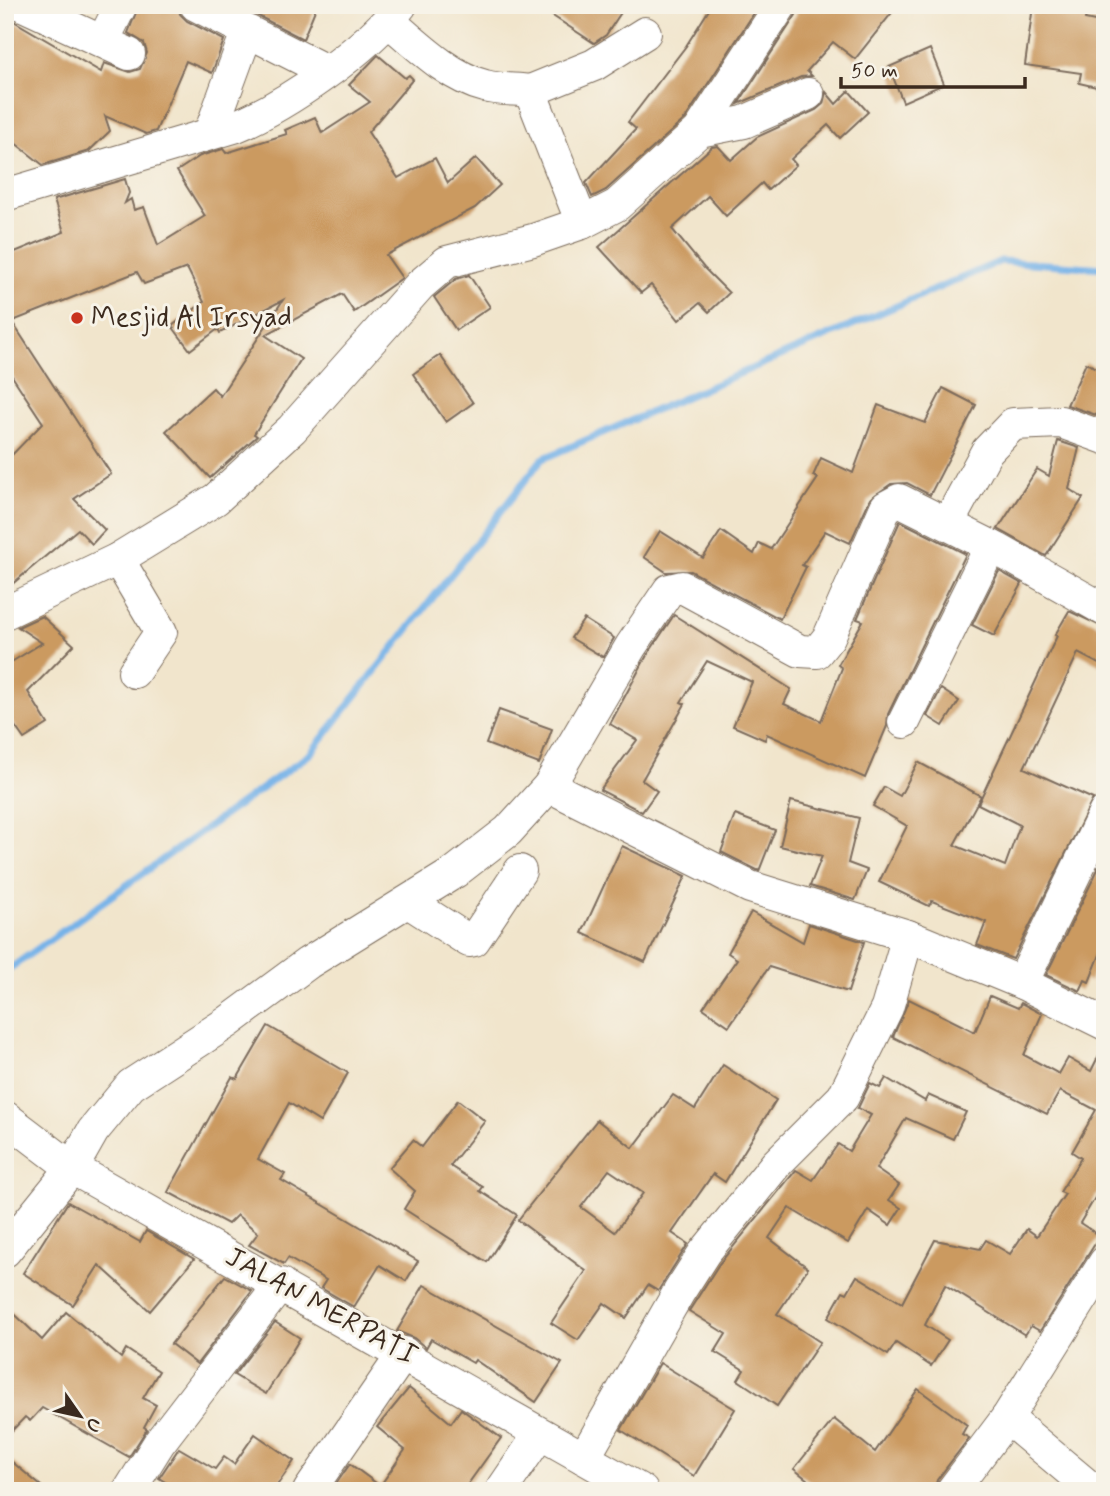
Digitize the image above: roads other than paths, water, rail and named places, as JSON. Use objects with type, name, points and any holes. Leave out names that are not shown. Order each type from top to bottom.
[{"type":"street","points":[[23,5],[116,48],[121,5]]},
{"type":"street","points":[[196,5],[326,71]]},
{"type":"street","points":[[5,613],[118,559],[191,517],[267,455],[433,272],[447,262],[582,223],[617,205],[699,131],[781,5]]},
{"type":"street","points":[[5,195],[266,114],[326,71],[395,13],[428,54],[458,74],[485,86],[530,90],[593,65],[645,33]]},
{"type":"street","points":[[210,133],[247,32]]},
{"type":"street","points":[[530,90],[582,223]]},
{"type":"street","points":[[699,131],[752,119],[808,94]]},
{"type":"street","points":[[948,523],[987,451],[1013,424],[1061,422],[1105,438]]},
{"type":"street","points":[[5,1251],[72,1168],[93,1131],[131,1085],[228,1022],[308,963],[455,872],[508,831],[549,786],[631,646],[669,590],[682,587],[800,651],[817,652],[829,638],[883,514],[893,501],[908,502],[1105,610]]},
{"type":"street","points":[[904,722],[991,546]]},
{"type":"street","points":[[118,559],[161,632],[135,672]]},
{"type":"street","points":[[549,786],[750,887],[908,936],[1023,983],[1105,1024]]},
{"type":"street","points":[[1023,983],[1105,811]]},
{"type":"street","points":[[410,902],[469,941],[474,940],[520,871]]},
{"type":"street","points":[[584,1458],[704,1253],[776,1164],[843,1097],[887,1008],[908,936]]},
{"type":"street","name":"JALAN MERPATI","points":[[5,1116],[72,1168],[404,1353],[539,1435],[642,1491]]},
{"type":"street","points":[[952,1491],[1007,1418],[1105,1262]]},
{"type":"street","points":[[140,1487],[159,1443],[281,1284]]},
{"type":"street","points":[[309,1491],[404,1353]]},
{"type":"street","points":[[1007,1418],[1094,1491]]},
{"type":"street","points":[[501,1491],[539,1435]]},
{"type":"waterway","points":[[5,972],[310,754],[542,459],[1001,261],[1105,268]]},
{"type":"place","name":"Mesjid Al Irsyad","points":[[77,318]]}]
